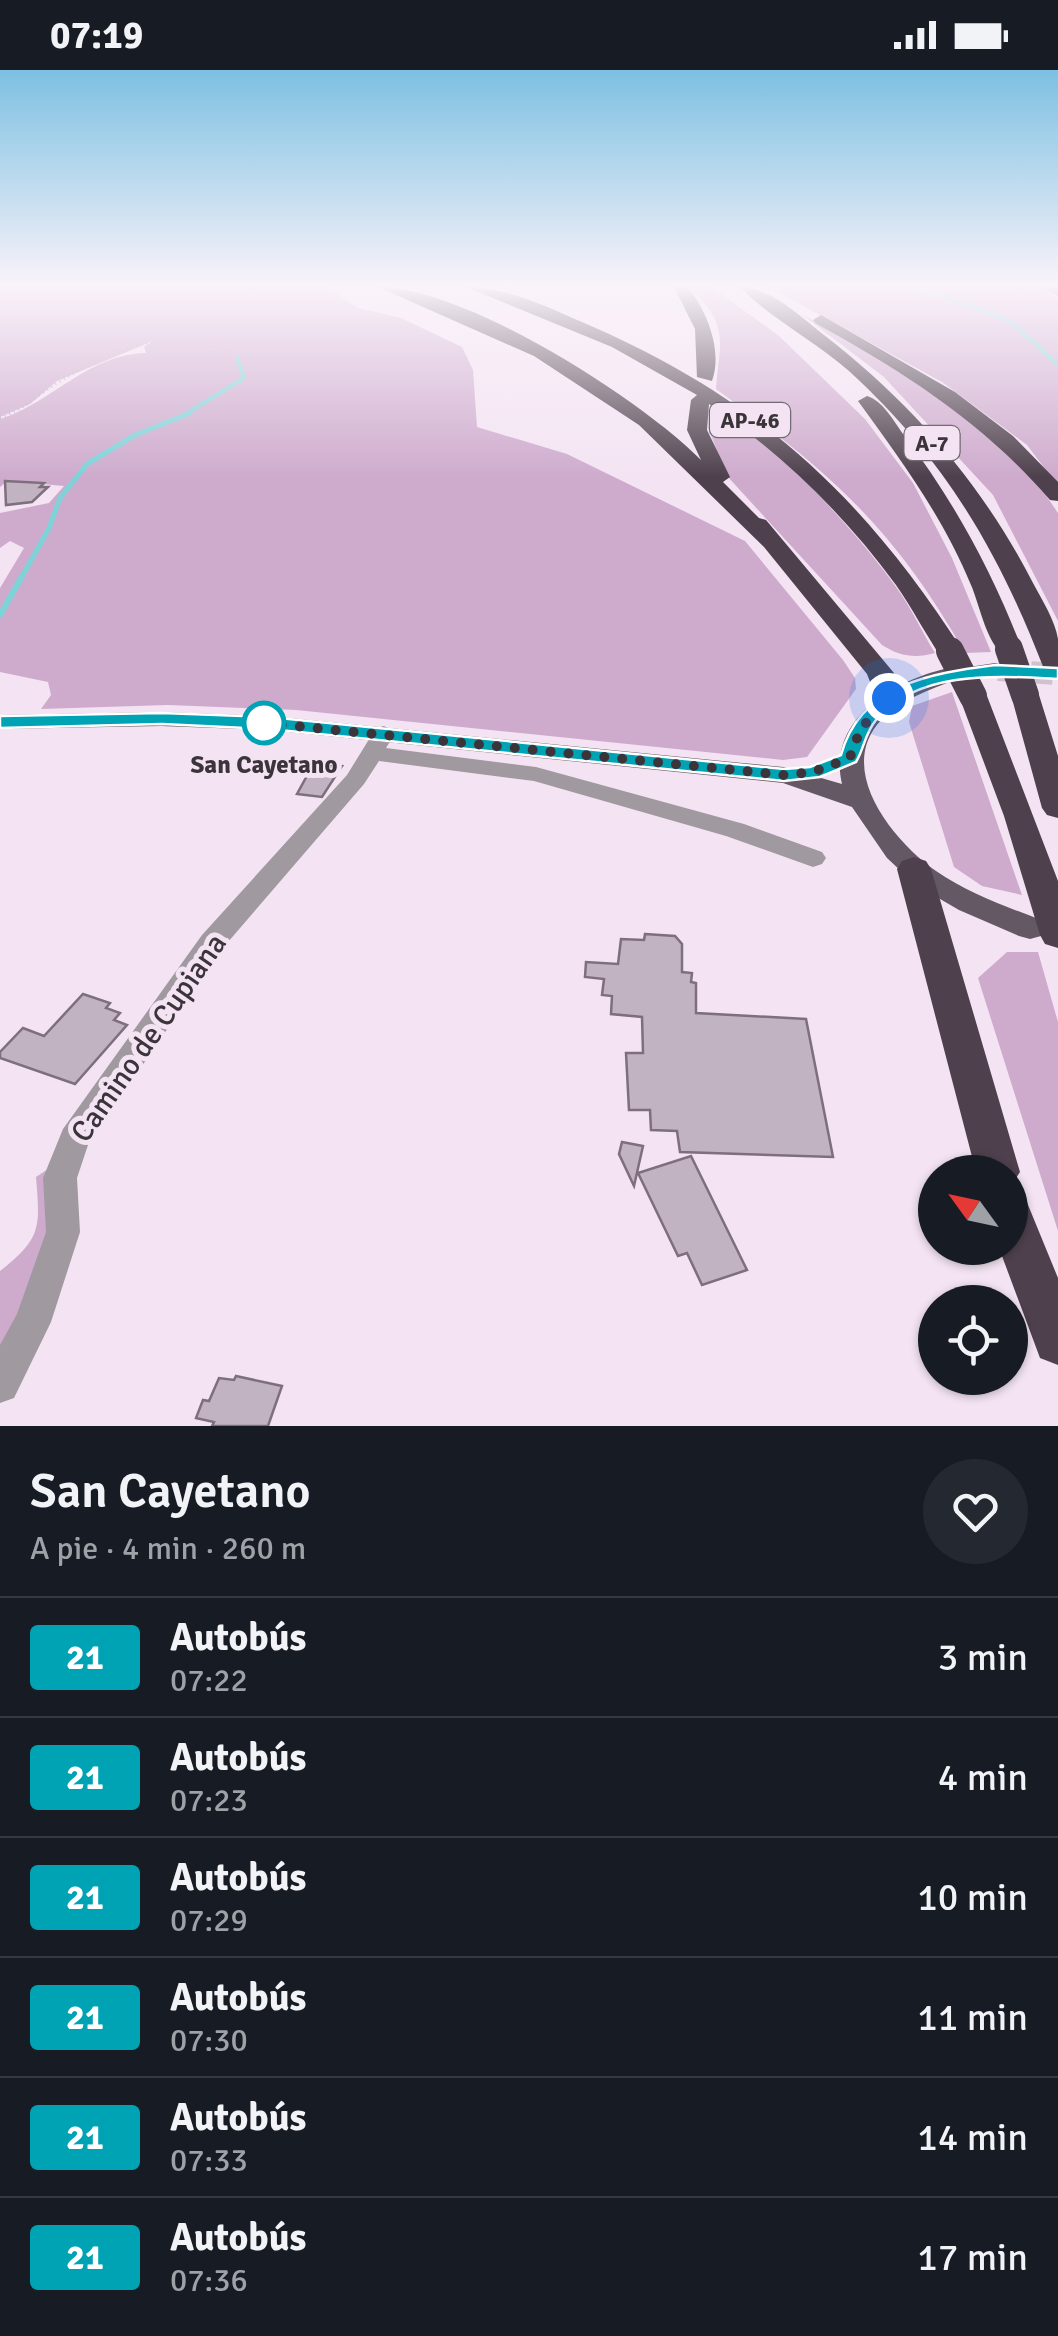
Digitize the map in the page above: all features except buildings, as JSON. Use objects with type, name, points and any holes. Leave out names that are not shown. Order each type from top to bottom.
[{"type":"highway","points":[[529,350],[610,396],[677,448],[769,541]]},
{"type":"highway","name":"AP-46","points":[[634,350],[691,381],[760,428],[833,492],[875,538],[929,612],[947,664],[989,672],[1000,760],[1045,920]]},
{"type":"highway","points":[[706,377],[707,350]]},
{"type":"highway","name":"A-7","points":[[811,350],[866,400],[909,451],[952,516],[984,579],[989,672],[1025,695],[1058,808]]},
{"type":"highway","name":"A-7","points":[[836,350],[940,451],[988,516],[1055,661]]},
{"type":"highway","points":[[874,350],[930,381],[1007,440],[1058,495]]},
{"type":"highway","points":[[700,400],[697,430],[704,450],[769,541],[880,673],[889,698]]},
{"type":"highway","points":[[914,869],[993,1155]]},
{"type":"highway","points":[[1028,1262],[1058,1340]]},
{"type":"main road","points":[[947,664],[889,698],[868,717],[854,740],[850,758],[860,801],[886,839],[914,869],[962,899],[1045,920]]},
{"type":"main road","points":[[0,722],[210,719],[379,743],[784,775],[860,801]]},
{"type":"main road","points":[[784,775],[813,772],[850,758]]},
{"type":"street","points":[[379,743],[536,774],[734,830],[812,858]]},
{"type":"street","name":"Camino de Cupiana","points":[[0,1384],[34,1322],[63,1232],[60,1178],[74,1140],[212,942],[356,779],[379,743]]},
{"type":"path","points":[[0,418],[32,404],[69,377],[135,350]]},
{"type":"path","points":[[225,350],[234,355]]},
{"type":"shaded area","points":[[0,350],[131,350],[57,381],[30,404],[0,417]]},
{"type":"shaded area","points":[[464,350],[473,370],[477,427],[567,454],[745,541],[843,660],[855,678],[856,689],[807,757],[783,760],[296,710],[168,705],[41,709],[51,695],[48,682],[0,672],[0,588],[24,548],[10,541],[0,548],[0,513],[49,503],[64,486],[7,481],[0,487],[0,419],[106,361],[146,353]]},
{"type":"shaded area","points":[[720,350],[794,350],[865,419],[913,483],[952,558],[991,652],[965,653],[912,571],[857,506],[827,476],[716,389]]},
{"type":"shaded area","points":[[849,350],[868,350],[910,373],[1025,465],[1058,513],[1058,621],[993,495],[884,377]]},
{"type":"shaded area","points":[[884,350],[1058,350],[1058,486],[1027,445],[942,382]]},
{"type":"shaded area","points":[[711,400],[761,439],[834,511],[896,587],[935,653],[907,655],[882,645],[727,476],[709,430]]},
{"type":"shaded area","points":[[952,692],[1022,895],[982,886],[954,867],[909,722],[912,706]]},
{"type":"shaded area","points":[[1007,952],[1038,952],[1058,1022],[1058,1231],[978,978]]},
{"type":"shaded area","points":[[48,1169],[48,1238],[0,1373],[0,1271],[31,1240],[38,1208],[36,1177]]},
{"type":"waterway","points":[[1042,350],[1058,365]]},
{"type":"waterway","points":[[184,415],[244,378],[237,357]]},
{"type":"waterway","points":[[20,580],[49,528],[60,498],[87,464],[135,435],[190,413]]},
{"type":"waterway","points":[[0,615],[21,578]]},
{"type":"tunnel","points":[[998,670],[1058,674]]},
{"type":"bus line","name":"21","points":[[0,722],[210,719],[784,775],[813,772],[850,758],[854,740],[868,717],[889,698],[916,685],[944,676],[995,670],[1058,674]]},
{"type":"place","name":"San Cayetano","points":[[264,723]]},
{"type":"route","points":[[264,723],[784,775],[813,772],[850,758],[854,740],[868,717],[889,698]]}]
